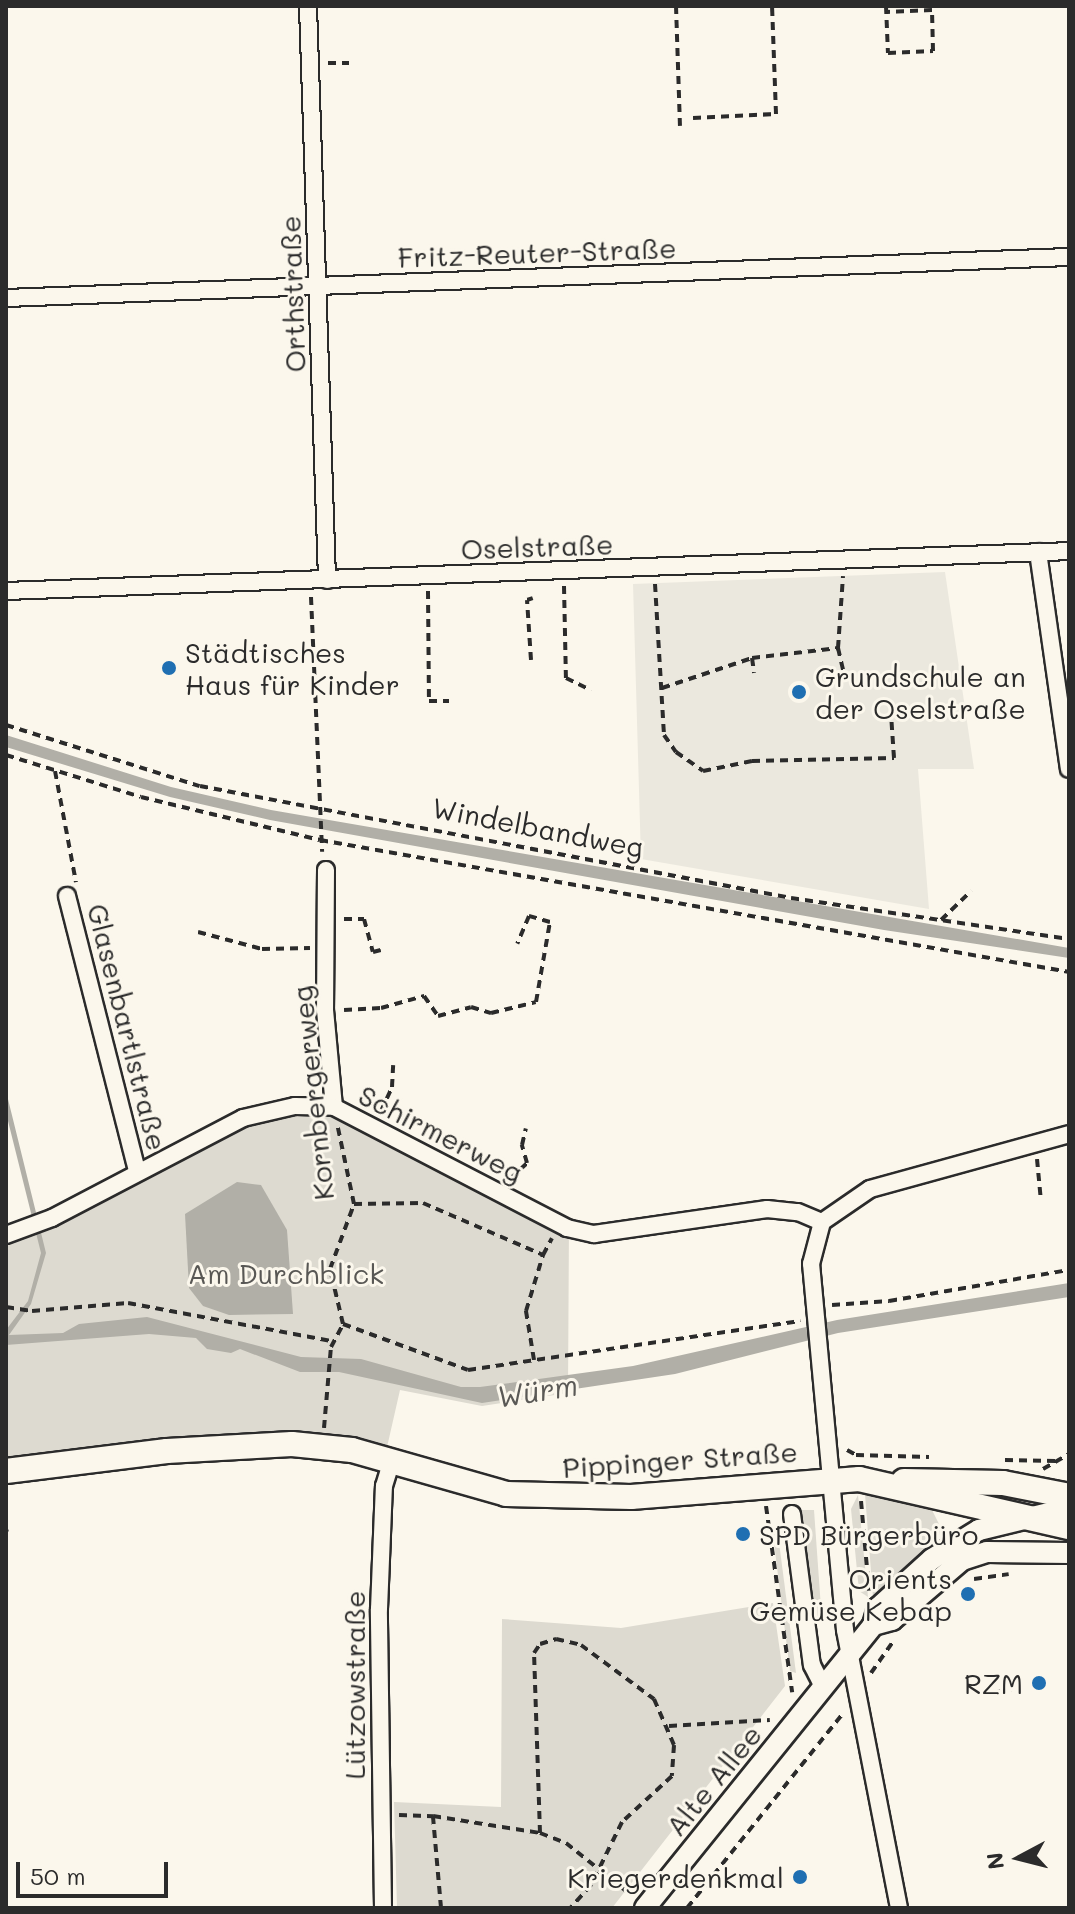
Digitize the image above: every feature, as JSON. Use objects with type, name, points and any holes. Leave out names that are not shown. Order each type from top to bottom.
[{"type":"main road","name":"Pippinger Straße","points":[[6,1471],[181,1449],[323,1446],[506,1494],[564,1499],[859,1479],[1069,1527]]},
{"type":"main road","name":"Pippinger Straße","points":[[886,1483],[1003,1483],[1069,1496]]},
{"type":"street","name":"Orthstraße","points":[[308,6],[318,286],[319,580]]},
{"type":"street","name":"Fritz-Reuter-Straße","points":[[6,298],[1069,257]]},
{"type":"street","name":"Oselstraße","points":[[6,591],[1069,551]]},
{"type":"street","points":[[1038,552],[1069,769]]},
{"type":"street","name":"Kornbergerweg","points":[[326,870],[325,948],[334,1107]]},
{"type":"street","name":"Glasenbartlstraße","points":[[67,896],[137,1171]]},
{"type":"street","name":"Schirmerweg","points":[[6,1235],[52,1218],[243,1118],[295,1106],[334,1107],[567,1228],[620,1234],[767,1209],[798,1212],[822,1222]]},
{"type":"street","points":[[899,1908],[849,1654],[829,1479],[819,1349],[811,1314],[811,1264],[822,1222],[870,1189],[1036,1146],[1069,1134]]},
{"type":"street","name":"Lützowstraße","points":[[383,1908],[379,1609],[384,1486],[391,1463]]},
{"type":"street","name":"Alte Allee","points":[[646,1907],[873,1625],[878,1608],[932,1559],[979,1530],[1021,1516],[1069,1508]]},
{"type":"street","points":[[792,1514],[812,1665],[823,1687]]},
{"type":"street","name":"Alte Allee","points":[[873,1625],[892,1620],[962,1560],[987,1552],[1069,1553]]},
{"type":"path","points":[[676,6],[680,126]]},
{"type":"path","points":[[693,118],[776,114],[772,6]]},
{"type":"path","points":[[886,9],[932,10],[933,51],[888,53],[886,9]]},
{"type":"path","points":[[843,561],[838,648],[843,670]]},
{"type":"path","points":[[655,568],[664,735],[676,752],[703,771],[752,761],[894,758],[891,714]]},
{"type":"path","points":[[564,571],[566,678],[591,690]]},
{"type":"path","points":[[427,576],[429,701],[449,701]]},
{"type":"path","points":[[319,580],[319,832]]},
{"type":"path","points":[[531,660],[527,600],[533,598]]},
{"type":"path","points":[[662,688],[752,658],[838,648]]},
{"type":"path","points":[[752,658],[754,673]]},
{"type":"path","name":"Windelbandweg","points":[[6,725],[200,786],[791,898],[1069,939]]},
{"type":"path","name":"Windelbandweg","points":[[6,755],[55,771],[320,840],[1069,972]]},
{"type":"path","points":[[55,771],[77,885],[67,896]]},
{"type":"path","points":[[940,921],[971,891]]},
{"type":"path","points":[[347,1009],[424,996],[438,1016],[471,1007],[491,1013],[536,1002],[550,922],[529,916],[517,944]]},
{"type":"path","points":[[364,919],[373,952],[381,950]]},
{"type":"path","points":[[198,932],[262,949],[325,948]]},
{"type":"path","points":[[373,1127],[392,1087],[393,1065]]},
{"type":"path","name":"Kornbergerweg","points":[[334,1107],[354,1204],[330,1269],[343,1324]]},
{"type":"path","points":[[497,1191],[527,1163],[522,1145],[526,1128]]},
{"type":"path","points":[[1036,1146],[1041,1201]]},
{"type":"path","points":[[354,1204],[423,1203],[543,1255]]},
{"type":"path","points":[[534,1360],[526,1311],[543,1255],[553,1236],[567,1228]]},
{"type":"path","points":[[323,1446],[332,1344],[343,1324],[468,1370],[1069,1270]]},
{"type":"path","points":[[6,1307],[21,1306],[32,1311],[128,1303],[332,1344]]},
{"type":"path","points":[[843,1444],[856,1455],[913,1457]]},
{"type":"path","points":[[1037,1472],[1069,1454]]},
{"type":"path","points":[[859,1479],[870,1604]]},
{"type":"path","points":[[763,1484],[792,1692]]},
{"type":"path","points":[[540,1833],[534,1669],[540,1644],[556,1639],[581,1645],[654,1699],[669,1726],[674,1745],[672,1776],[622,1822],[591,1885],[570,1908]]},
{"type":"path","points":[[997,1692],[1011,1690]]},
{"type":"path","points":[[669,1726],[769,1720]]},
{"type":"path","points":[[803,1749],[809,1754]]},
{"type":"path","points":[[381,1814],[433,1816],[540,1833],[566,1843],[646,1907]]},
{"type":"path","points":[[433,1816],[441,1908]]},
{"type":"shaded area","name":"Grundschule an der Oselstraße","points":[[945,572],[974,769],[918,769],[929,909],[641,859],[633,584]]},
{"type":"green space","name":"Am Durchblick","points":[[337,1106],[569,1223],[568,1393],[482,1406],[400,1390],[385,1456],[165,1441],[6,1458],[6,1229],[246,1113]]},
{"type":"green space","points":[[865,1494],[930,1506],[940,1526],[939,1537],[873,1597]]},
{"type":"green space","points":[[858,1495],[868,1597],[859,1591],[851,1509]]},
{"type":"green space","points":[[793,1510],[814,1510],[822,1622],[812,1624]]},
{"type":"green space","points":[[772,1527],[777,1527],[796,1673],[790,1671]]},
{"type":"green space","points":[[773,1603],[785,1686],[612,1908],[397,1908],[394,1802],[501,1807],[502,1619],[621,1628]]},
{"type":"water","points":[[6,735],[171,787],[271,810],[1069,948],[1069,958],[884,930],[270,820],[170,797],[6,747]]},
{"type":"water","name":"Würm","points":[[6,1091],[46,1253],[31,1304],[9,1335],[63,1333],[79,1324],[147,1317],[301,1357],[361,1359],[461,1387],[480,1387],[633,1366],[837,1320],[1069,1283],[1069,1297],[838,1333],[675,1374],[482,1403],[339,1372],[300,1372],[240,1349],[231,1353],[207,1349],[196,1338],[149,1334],[6,1345],[6,1330],[28,1301],[41,1253],[6,1113]]},
{"type":"water","points":[[237,1182],[261,1185],[287,1230],[293,1314],[229,1315],[203,1306],[189,1288],[185,1214]]},
{"type":"place","name":"Städtisches Haus für Kinder","points":[[169,668]]},
{"type":"place","name":"Grundschule an der Oselstraße","points":[[799,692]]},
{"type":"place","name":"SPD Bürgerbüro","points":[[743,1534]]},
{"type":"place","name":"Orients Gemüse Kebap","points":[[968,1594]]},
{"type":"place","name":"RZM","points":[[1039,1683]]},
{"type":"place","name":"Kriegerdenkmal","points":[[800,1877]]}]
